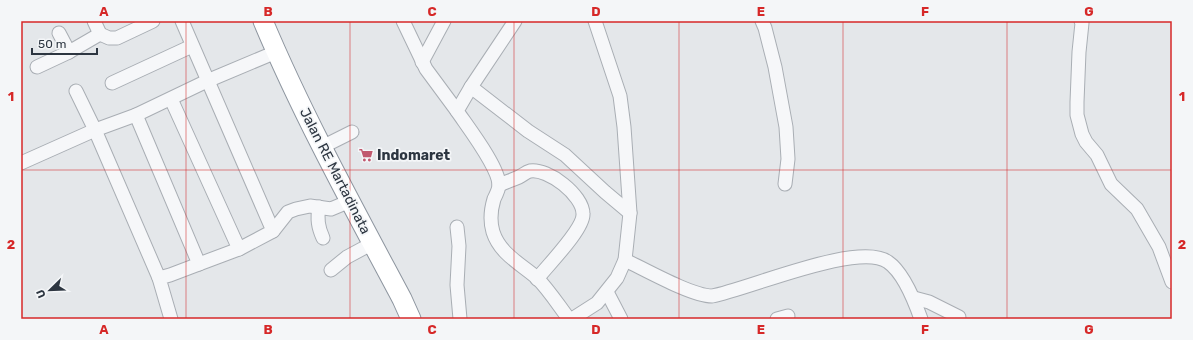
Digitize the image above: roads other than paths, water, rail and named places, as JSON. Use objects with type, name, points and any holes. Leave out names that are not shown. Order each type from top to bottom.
[{"type":"highway","name":"Jalan RE Martadinata","points":[[263,21],[276,52],[322,147],[411,319]]},
{"type":"street","points":[[94,21],[100,34],[109,38],[117,38],[139,24],[153,21]]},
{"type":"street","points":[[182,21],[273,231]]},
{"type":"street","points":[[403,21],[422,62],[434,82],[457,111],[491,163],[497,175],[499,185],[493,205],[491,221],[493,232],[499,243],[507,254],[537,279],[570,319],[597,303],[617,278],[625,260],[630,213],[624,127],[620,96],[595,21]]},
{"type":"street","points":[[422,62],[444,21]]},
{"type":"street","points":[[457,111],[470,87],[515,21]]},
{"type":"street","points":[[762,21],[775,67],[786,127],[788,159],[785,184]]},
{"type":"street","points":[[1081,21],[1077,115],[1082,134],[1086,142],[1097,155],[1111,184],[1137,210],[1159,247],[1172,282]]},
{"type":"street","points":[[59,33],[69,52]]},
{"type":"street","points":[[37,67],[69,52],[100,34]]},
{"type":"street","points":[[112,83],[192,46]]},
{"type":"street","points":[[21,163],[95,130],[136,115],[207,81],[276,52]]},
{"type":"street","points":[[470,87],[528,131],[565,155],[630,213]]},
{"type":"street","points":[[76,91],[95,130],[159,278],[171,319]]},
{"type":"street","points":[[171,99],[239,249]]},
{"type":"street","points":[[136,115],[199,264]]},
{"type":"street","points":[[322,147],[352,132]]},
{"type":"street","points":[[499,185],[529,171],[540,171],[565,186],[574,194],[580,203],[583,215],[578,229],[537,279]]},
{"type":"street","points":[[159,278],[239,249],[273,231],[288,212],[310,206],[331,209],[350,201]]},
{"type":"street","points":[[319,207],[319,229],[323,238]]},
{"type":"street","points":[[457,227],[459,246],[457,285],[460,319]]},
{"type":"street","points":[[331,270],[347,258],[373,244]]},
{"type":"street","points":[[625,260],[688,290],[708,296],[722,294],[821,263],[870,256],[885,260],[894,267],[914,298],[922,319]]},
{"type":"street","points":[[607,292],[621,319]]},
{"type":"street","points":[[914,298],[929,302],[959,317]]},
{"type":"place","name":"Indomaret","points":[[366,155]]}]
